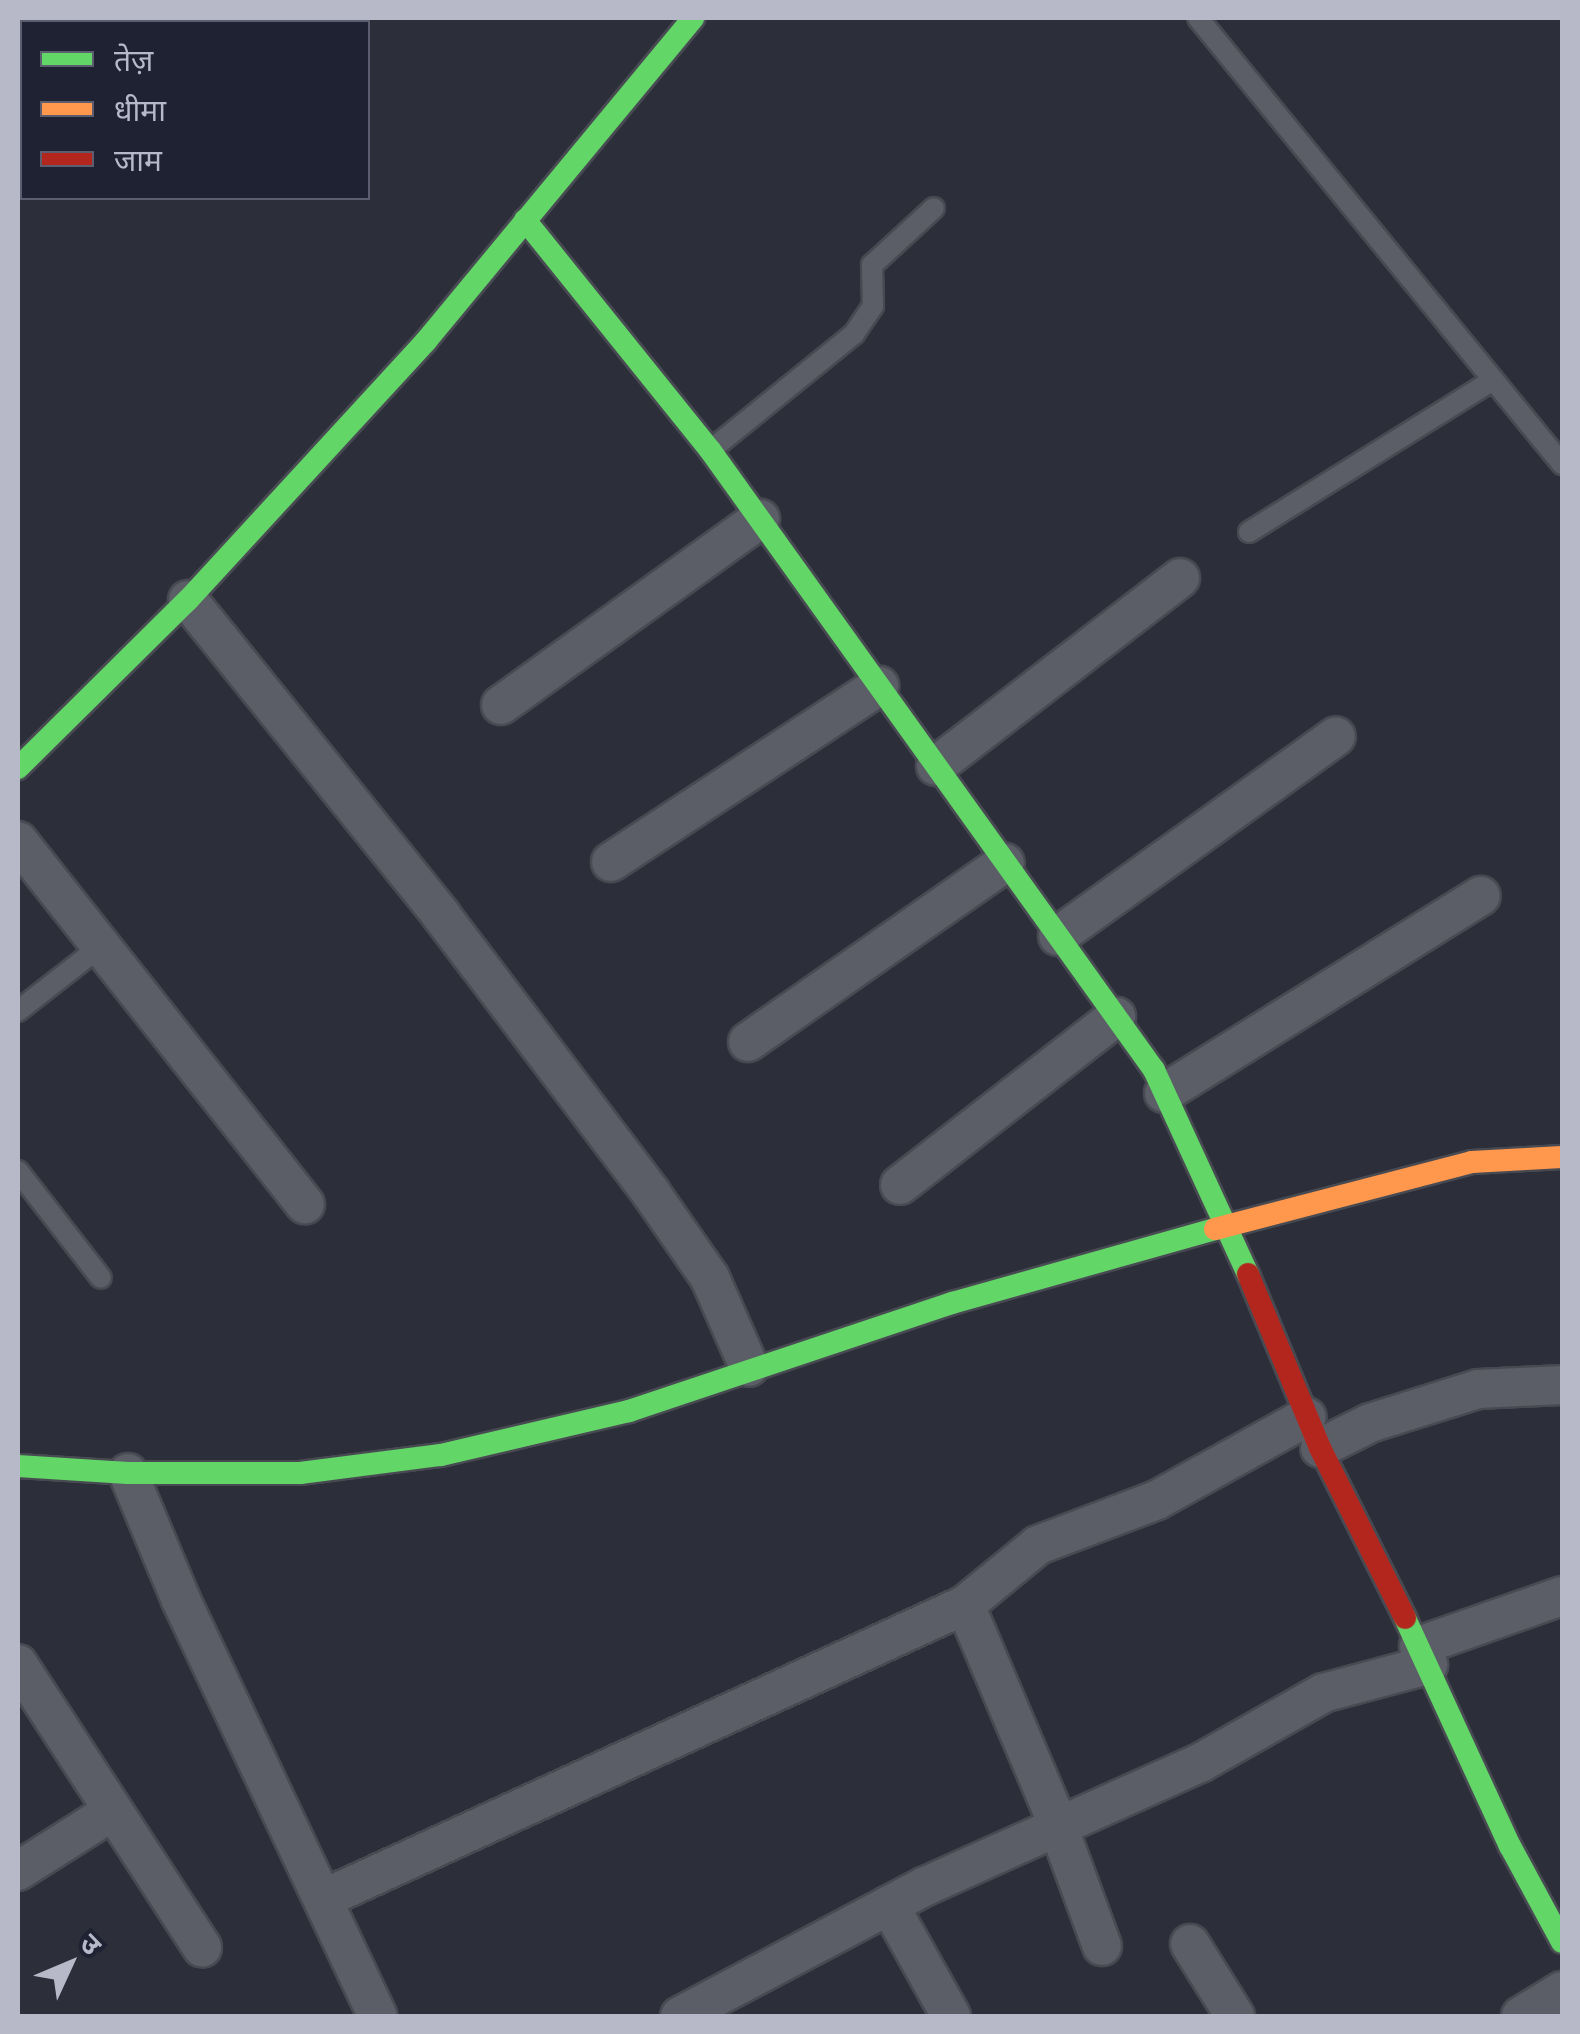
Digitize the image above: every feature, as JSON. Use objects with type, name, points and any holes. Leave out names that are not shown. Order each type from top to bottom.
[{"type":"street","points":[[18,768],[188,600],[426,341],[693,18]]},
{"type":"street","points":[[525,220],[710,450],[1154,1070],[1227,1226],[1314,1432],[1510,1846],[1562,1942]]},
{"type":"street","points":[[501,705],[760,519]]},
{"type":"street","points":[[936,766],[1180,578]]},
{"type":"street","points":[[188,600],[441,914],[651,1193],[710,1278],[749,1367]]},
{"type":"street","points":[[611,862],[879,686]]},
{"type":"street","points":[[1058,936],[1336,736]]},
{"type":"street","points":[[18,841],[305,1204]]},
{"type":"street","points":[[748,1042],[1005,862]]},
{"type":"street","points":[[1164,1093],[1482,896]]},
{"type":"street","points":[[900,1185],[1116,1017]]},
{"type":"street","points":[[18,1466],[128,1474],[300,1473],[441,1455],[630,1410],[749,1367],[952,1303],[1227,1226],[1472,1162],[1562,1157]]},
{"type":"street","points":[[323,1899],[966,1605],[1038,1545],[1157,1500],[1314,1432],[1370,1423],[1478,1388],[1562,1385]]},
{"type":"street","points":[[128,1474],[181,1600],[378,2016]]},
{"type":"street","points":[[680,2016],[890,1905],[1200,1763],[1323,1693],[1423,1656],[1562,1596]]},
{"type":"street","points":[[966,1605],[1102,1946]]},
{"type":"street","points":[[18,1664],[202,1948]]},
{"type":"street","points":[[18,1871],[113,1811]]},
{"type":"street","points":[[890,1905],[951,2016]]},
{"type":"street","points":[[1190,1944],[1235,2016]]},
{"type":"street","points":[[1521,2016],[1562,1992]]},
{"type":"lane","points":[[1198,18],[1562,464]]},
{"type":"lane","points":[[710,450],[854,334],[874,306],[872,266],[934,208]]},
{"type":"lane","points":[[1248,532],[1494,380]]},
{"type":"lane","points":[[18,1012],[100,946]]},
{"type":"lane","points":[[18,1171],[101,1278]]},
{"type":"traffic: fast","points":[[18,768],[188,600],[426,341],[693,18]]},
{"type":"traffic: fast","points":[[525,220],[710,450],[1154,1070],[1248,1274]]},
{"type":"traffic: fast","points":[[18,1466],[128,1473],[300,1473],[441,1455],[629,1411],[952,1303],[1215,1229]]},
{"type":"traffic: fast","points":[[1405,1618],[1510,1846],[1562,1942]]},
{"type":"traffic: slow","points":[[1215,1229],[1472,1162],[1562,1157]]},
{"type":"traffic: jam","points":[[1248,1274],[1320,1448],[1405,1618]]}]
